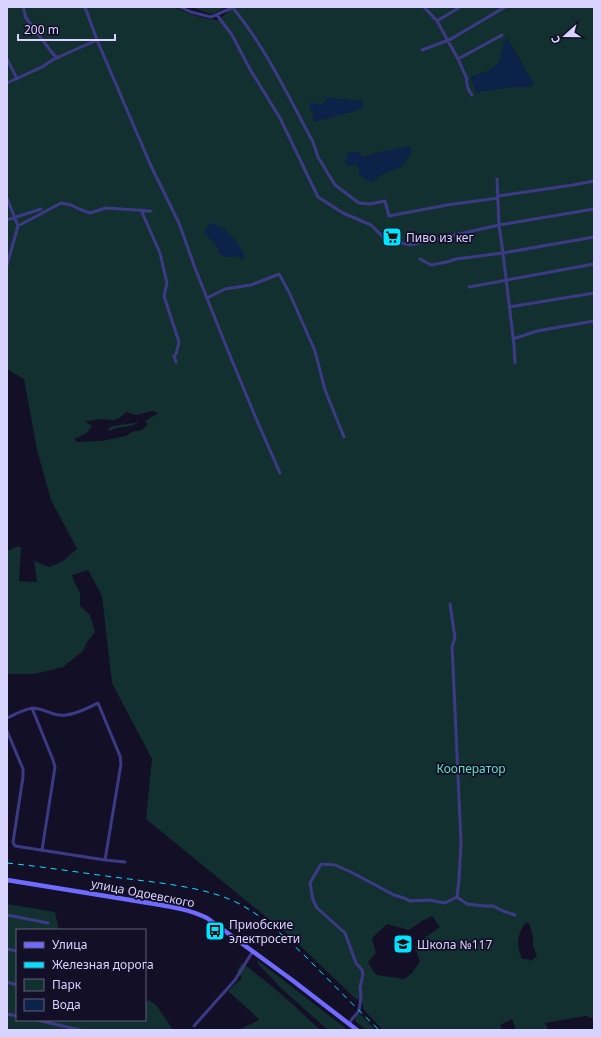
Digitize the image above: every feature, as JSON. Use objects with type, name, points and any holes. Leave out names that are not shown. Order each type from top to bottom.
[{"type":"street","points":[[23,7],[26,18],[53,54],[58,58]]},
{"type":"street","points":[[85,7],[97,40],[151,166],[179,223],[207,298],[252,409],[280,473]]},
{"type":"street","points":[[180,7],[191,12],[211,17],[233,8],[263,50],[313,142],[318,157],[335,185],[360,203],[370,204],[385,201],[389,216],[447,205],[573,186],[594,181]]},
{"type":"street","points":[[424,7],[437,21],[458,59],[467,79],[466,83],[468,90],[472,95]]},
{"type":"street","points":[[437,21],[460,7]]},
{"type":"street","points":[[422,50],[447,40],[505,7]]},
{"type":"street","points":[[217,15],[232,36],[251,71],[280,118],[318,197],[343,213],[371,225],[385,239],[410,245],[499,225],[594,209]]},
{"type":"street","points":[[458,59],[502,34]]},
{"type":"street","points":[[7,83],[97,40]]},
{"type":"street","points":[[7,59],[17,79]]},
{"type":"street","points":[[497,179],[499,225],[515,363]]},
{"type":"street","points":[[7,198],[18,226],[7,265]]},
{"type":"street","points":[[18,226],[61,203],[71,205],[90,213],[106,208],[151,211]]},
{"type":"street","points":[[7,220],[41,209]]},
{"type":"street","points":[[141,210],[160,253],[167,283],[164,296],[180,342],[174,356],[176,362]]},
{"type":"street","points":[[420,259],[431,265],[456,259],[503,253],[594,237]]},
{"type":"street","points":[[469,287],[594,264]]},
{"type":"street","points":[[207,298],[225,290],[251,285],[280,274],[315,351],[325,390],[344,437]]},
{"type":"street","points":[[509,307],[594,293]]},
{"type":"street","points":[[513,339],[537,331],[594,321]]},
{"type":"street","points":[[450,604],[455,638],[452,647],[461,843],[457,897]]},
{"type":"street","points":[[7,718],[32,708],[40,709],[54,715],[65,716],[75,714],[98,703],[120,756],[121,764],[106,860]]},
{"type":"street","points":[[32,708],[55,767],[42,850]]},
{"type":"street","points":[[7,731],[23,769],[13,842],[15,846],[125,862]]},
{"type":"street","points":[[349,1024],[359,1011],[361,997],[360,988],[363,974],[362,970],[356,963],[345,933],[317,908],[313,900],[310,883],[321,864],[334,865],[351,872],[394,895],[410,901],[429,900],[445,903],[457,897]]},
{"type":"street","name":"улица Одоевского","points":[[7,880],[191,911],[207,918],[357,1030]]},
{"type":"street","points":[[457,897],[467,904],[493,906],[515,915]]},
{"type":"street","points":[[7,915],[48,923]]},
{"type":"street","points":[[194,1026],[235,980],[253,951]]},
{"type":"street","points":[[41,1021],[80,1030]]},
{"type":"green space","name":"Кооператор","points":[[7,7],[174,7],[201,17],[218,20],[234,7],[594,7],[594,1019],[586,1016],[545,1023],[548,1030],[516,1030],[512,1019],[500,1025],[502,1030],[383,1030],[365,1011],[362,1000],[356,999],[292,938],[146,819],[152,759],[112,683],[102,596],[88,570],[72,575],[80,593],[80,606],[90,615],[95,632],[87,642],[83,651],[63,667],[34,674],[7,674],[7,551],[16,547],[21,547],[19,581],[37,582],[34,561],[49,567],[63,561],[77,549],[51,500],[37,450],[24,379],[7,369]],"holes":[[[508,39],[534,85],[528,87],[481,91],[478,94],[471,77],[489,71],[499,63]],[[328,98],[363,101],[314,122],[313,111],[322,105]],[[380,152],[403,166],[380,175],[375,180],[359,169],[356,164],[362,158]],[[218,248],[244,254],[243,260],[238,256],[219,254]],[[153,411],[158,413],[145,421],[148,424],[142,430],[132,432],[126,436],[101,441],[77,442],[74,439],[87,433],[92,426],[85,421],[116,419],[126,412],[136,415]],[[432,916],[440,927],[423,939],[415,947],[420,962],[412,973],[404,979],[377,975],[368,962],[376,953],[372,938],[387,924],[409,930]],[[525,923],[529,923],[533,937],[533,946],[537,956],[531,961],[522,959],[518,944],[520,932]]]},
{"type":"green space","points":[[191,7],[226,7],[211,14]]},
{"type":"green space","points":[[138,423],[109,431],[108,429],[112,426]]},
{"type":"green space","points":[[7,904],[55,912],[59,929],[16,929],[16,1021],[146,1021],[146,1002],[149,1000],[157,1006],[173,1030],[7,1030]]},
{"type":"green space","points":[[257,960],[348,1030],[328,1030],[282,989],[259,965]]},
{"type":"green space","points":[[242,963],[282,995],[320,1030],[238,1030],[259,1020],[228,991],[242,978],[237,971]]},
{"type":"green space","points":[[359,1014],[376,1030],[367,1030],[355,1021],[356,1016]]},
{"type":"water","points":[[508,39],[534,85],[528,87],[482,91],[478,94],[475,90],[471,77],[489,71],[499,63],[504,41]]},
{"type":"water","points":[[328,98],[363,101],[362,109],[314,122],[313,111],[310,110],[310,102],[321,105]]},
{"type":"water","points":[[411,146],[411,152],[403,166],[380,175],[375,180],[370,182],[359,175],[357,165],[349,166],[345,162],[348,152],[361,153],[363,158],[380,152]]},
{"type":"water","points":[[211,223],[227,231],[231,235],[244,254],[243,260],[238,256],[226,257],[219,254],[218,248],[204,232]]},
{"type":"railway","points":[[7,863],[168,884],[201,890],[232,900],[253,912],[284,937],[379,1030]]},
{"type":"place","name":"Пиво из кег","points":[[392,237]]},
{"type":"place","name":"Приобские электросети","points":[[215,931]]},
{"type":"place","name":"Школа №117","points":[[403,944]]}]
